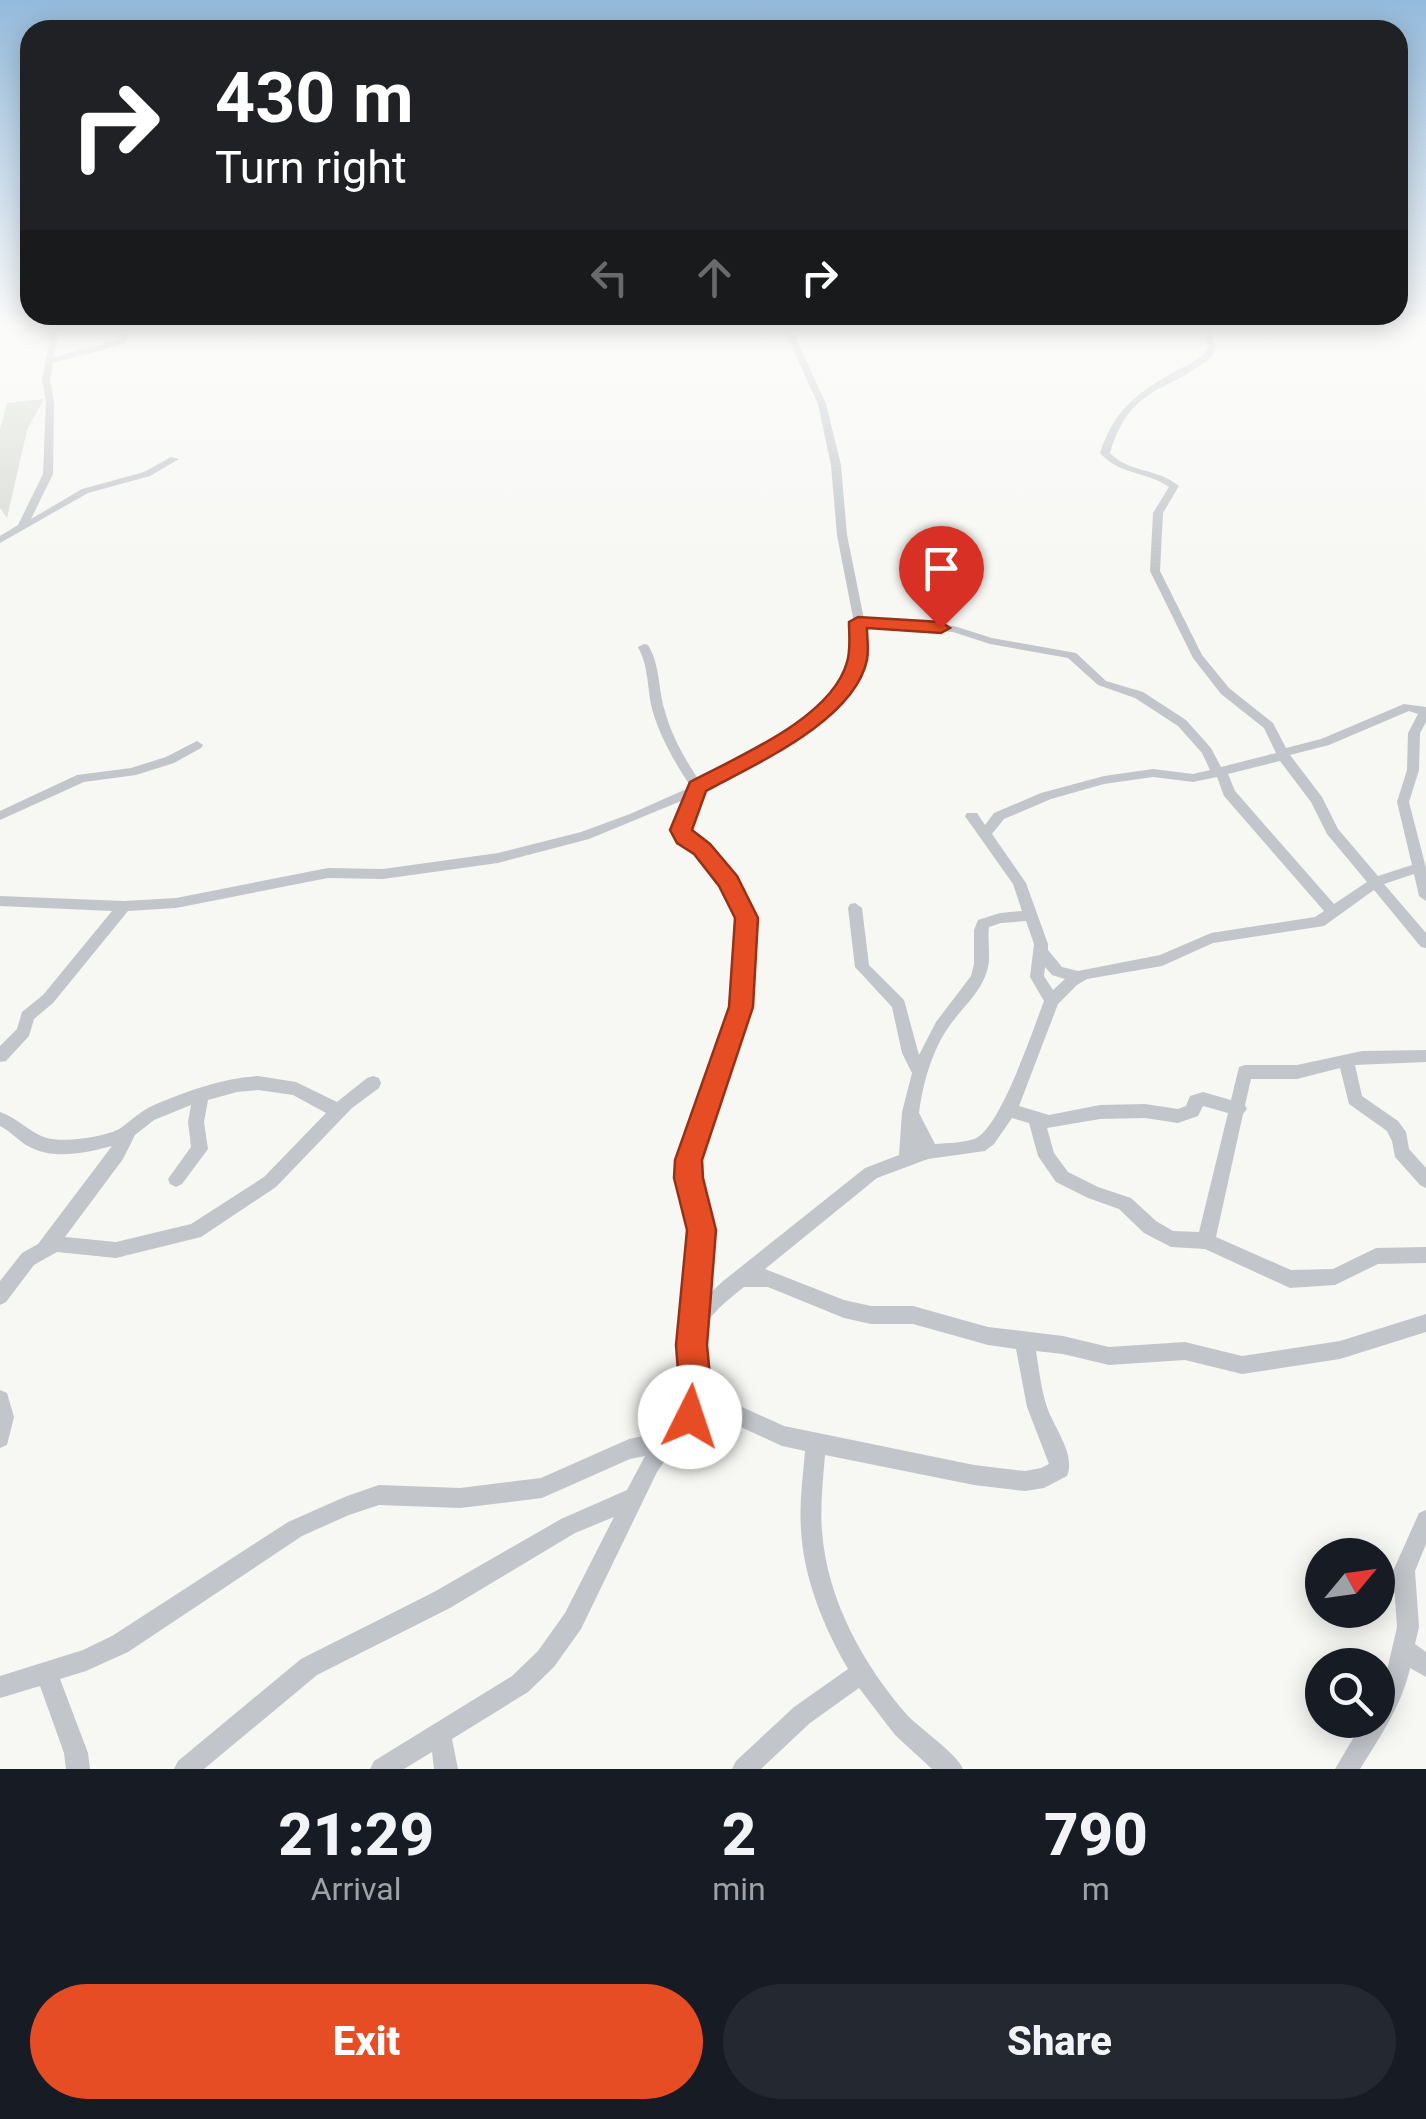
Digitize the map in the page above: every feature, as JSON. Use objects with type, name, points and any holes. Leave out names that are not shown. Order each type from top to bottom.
[{"type":"street","points":[[16,531],[22,527],[48,474],[47,408]]},
{"type":"street","points":[[0,900],[124,906],[176,904],[328,873],[383,874],[498,858],[584,836],[635,817],[806,729],[848,680],[857,660],[858,622],[842,535],[836,465],[823,408]]},
{"type":"street","points":[[1125,408],[1114,422],[1114,437],[1105,453],[1121,468],[1166,479],[1174,486],[1158,514],[1155,571],[1204,666],[1225,691],[1269,726],[1283,755],[1317,800],[1332,831],[1426,943]]},
{"type":"street","points":[[0,540],[76,495],[147,474],[174,458]]},
{"type":"street","points":[[858,622],[941,628],[1072,655],[1102,682],[1139,695],[1182,722],[1207,751],[1229,793],[1319,900],[1334,912]]},
{"type":"street","points":[[644,647],[654,665],[660,713],[682,765],[697,787]]},
{"type":"street","points":[[986,834],[999,816],[1046,796],[1104,780],[1152,773],[1193,778],[1219,772],[1325,742],[1408,707],[1426,712],[1414,732],[1413,770],[1403,802],[1426,896]]},
{"type":"street","points":[[0,816],[81,778],[132,772],[170,760],[197,744]]},
{"type":"street","points":[[382,1769],[520,1684],[546,1659],[573,1621],[630,1499],[666,1440],[690,1417],[696,1397],[692,1332],[701,1230],[688,1178],[688,1160],[741,1007],[746,943],[746,918],[729,882],[702,849],[684,838],[681,830],[697,787]]},
{"type":"street","points":[[972,816],[1019,883],[1042,953],[1058,971],[1080,976],[1162,960],[1210,938],[1319,922],[1376,882],[1419,867]]},
{"type":"street","points":[[0,1056],[24,1032],[27,1016],[48,999],[66,972],[124,906]]},
{"type":"street","points":[[856,908],[862,967],[900,1004],[910,1053],[920,1071]]},
{"type":"street","points":[[907,1159],[910,1111],[920,1071],[939,1030],[978,978],[983,962],[983,924],[1030,915]]},
{"type":"street","points":[[1042,953],[1037,977],[1052,1001]]},
{"type":"street","points":[[692,1332],[709,1306],[855,1184],[907,1159],[978,1146],[998,1128],[1009,1110],[1052,1001],[1080,976]]},
{"type":"street","points":[[1206,1242],[1245,1072],[1297,1072],[1346,1059],[1426,1056]]},
{"type":"street","points":[[1346,1059],[1354,1099],[1395,1127],[1401,1134],[1401,1152],[1426,1180]]},
{"type":"street","points":[[0,1119],[16,1125],[44,1146],[87,1144],[122,1136],[158,1109],[234,1083],[267,1083],[300,1090],[337,1111]]},
{"type":"street","points":[[45,1249],[62,1243],[116,1250],[195,1231],[270,1182],[337,1111],[373,1083]]},
{"type":"street","points":[[176,1179],[200,1150],[196,1122],[202,1095]]},
{"type":"street","points":[[1009,1110],[1037,1121],[1121,1111],[1178,1116],[1192,1112],[1196,1101],[1204,1099],[1239,1109]]},
{"type":"street","points":[[910,1111],[931,1152]]},
{"type":"street","points":[[1037,1121],[1046,1156],[1062,1176],[1125,1203],[1171,1240],[1206,1242],[1290,1280],[1335,1278],[1376,1256],[1426,1254]]},
{"type":"street","points":[[0,1296],[15,1272],[45,1249],[117,1154],[122,1136]]},
{"type":"street","points":[[742,1278],[768,1278],[832,1305],[871,1315],[912,1314],[988,1336],[1063,1344],[1110,1356],[1184,1351],[1242,1366],[1340,1350],[1426,1324]]},
{"type":"street","points":[[684,1425],[722,1414],[742,1417],[782,1436],[974,1475],[1025,1480],[1055,1473],[1060,1459],[1036,1406],[1024,1340]]},
{"type":"street","points":[[0,1400],[4,1417],[0,1438]]},
{"type":"street","points":[[0,1687],[120,1644],[295,1529],[347,1506],[379,1495],[460,1498],[542,1488],[629,1449],[666,1440]]},
{"type":"street","points":[[816,1442],[811,1501],[814,1556],[835,1624],[879,1700],[927,1752],[951,1769]]},
{"type":"street","points":[[186,1769],[309,1667],[442,1600],[568,1526],[630,1499]]},
{"type":"street","points":[[1395,1682],[1408,1628],[1404,1571],[1426,1520]]},
{"type":"street","points":[[1404,1650],[1426,1666]]},
{"type":"street","points":[[744,1769],[802,1715],[862,1672]]},
{"type":"street","points":[[46,1673],[76,1753],[78,1769]]},
{"type":"street","points":[[440,1733],[446,1769]]},
{"type":"street","points":[[1347,1769],[1366,1738]]},
{"type":"shaded area","points":[[6,408],[39,408],[27,430],[7,518],[0,508],[0,429]]},
{"type":"route","points":[[690,1417],[696,1397],[691,1345],[701,1230],[688,1178],[688,1160],[741,1007],[746,918],[729,882],[702,849],[684,838],[681,830],[686,814],[697,787],[806,729],[848,680],[857,660],[858,622],[941,628]]}]
